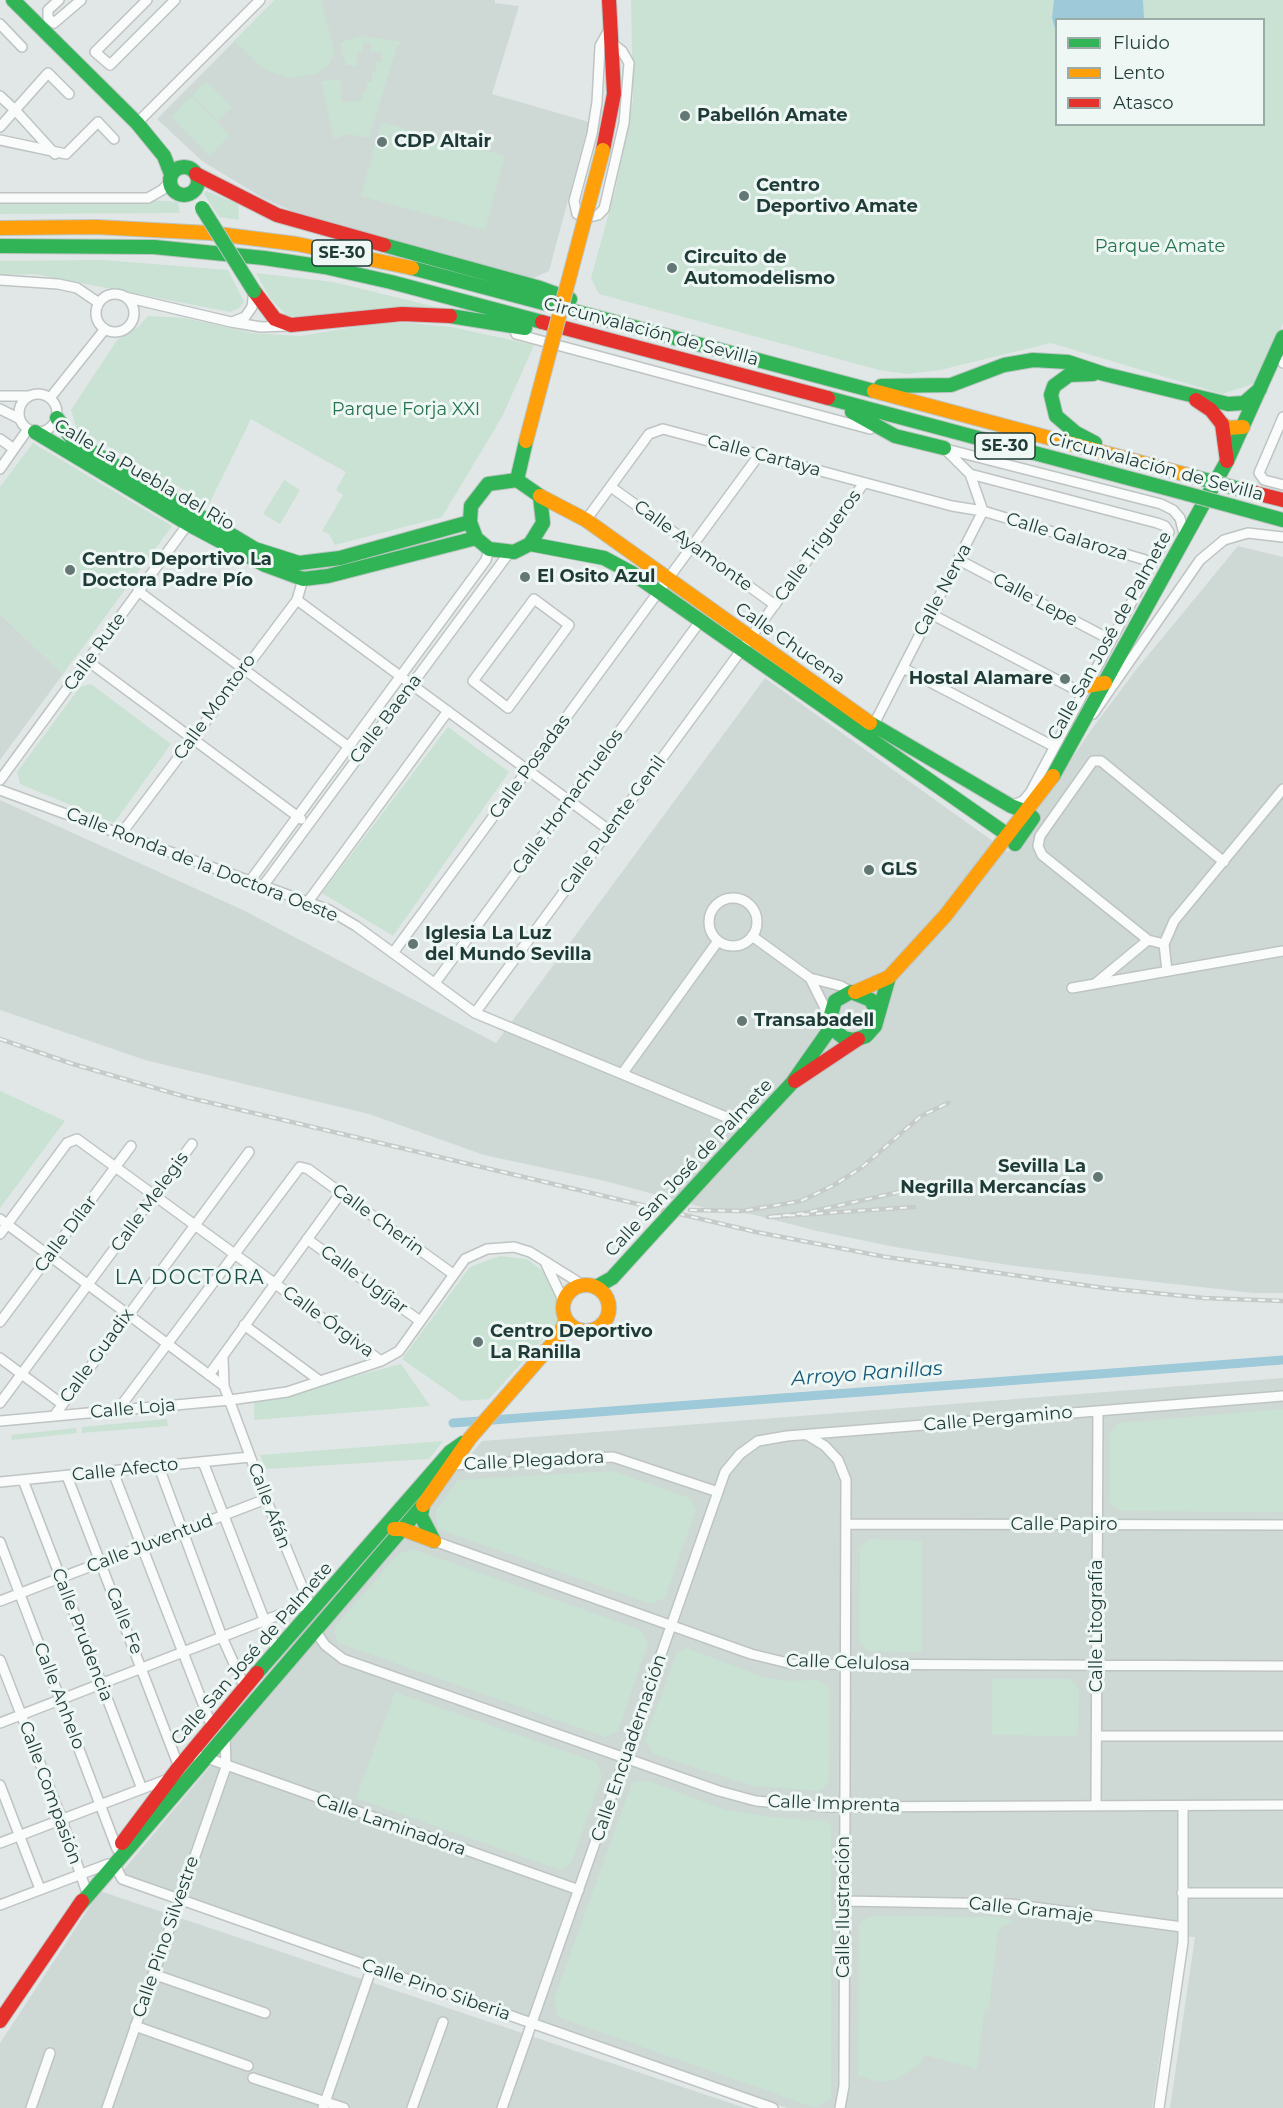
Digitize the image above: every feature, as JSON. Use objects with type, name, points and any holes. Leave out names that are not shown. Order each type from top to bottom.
[{"type":"main road","points":[[13,0],[137,123],[164,156],[277,215],[540,288],[675,338]]},
{"type":"main road","points":[[517,480],[525,441],[603,150],[614,94],[609,0]]},
{"type":"main road","points":[[164,156],[176,194],[191,193]]},
{"type":"main road","points":[[170,178],[190,170]]},
{"type":"main road","points":[[190,170],[198,182],[191,193]]},
{"type":"main road","points":[[191,193],[265,309],[275,319],[291,325],[402,314],[450,316],[623,343]]},
{"type":"main road","name":"Circunvalación de Sevilla","points":[[0,228],[159,230],[297,243],[449,277],[1283,500]]},
{"type":"main road","name":"Circunvalación de Sevilla","points":[[0,246],[154,247],[264,258],[391,282],[1283,520]]},
{"type":"main road","name":"Calle San José de Palmete","points":[[1008,836],[1038,798],[1072,743],[1211,491],[1283,337]]},
{"type":"main road","points":[[853,385],[951,385],[1004,365],[1033,360],[1068,362],[1192,398],[1228,404],[1244,403],[1260,389]]},
{"type":"main road","points":[[1104,374],[1069,375],[1054,386],[1051,406],[1056,416],[1076,433],[1123,458]]},
{"type":"main road","points":[[823,397],[895,436],[944,448]]},
{"type":"main road","points":[[1192,398],[1211,410],[1228,428],[1244,423],[1241,411],[1228,404]]},
{"type":"main road","name":"Calle La Puebla del Rio","points":[[57,418],[73,440],[83,446],[255,549],[299,563],[340,558],[470,522]]},
{"type":"main road","points":[[1222,424],[1226,438],[1227,461]]},
{"type":"main road","name":"Calle La Puebla del Rio","points":[[31,431],[188,524],[265,565],[303,579],[328,576],[476,538]]},
{"type":"main road","points":[[517,480],[540,496],[543,523],[530,544],[509,553],[489,549],[476,538],[470,522],[471,506],[488,484],[517,480]]},
{"type":"main road","name":"Calle Chucena","points":[[540,496],[586,520],[701,620],[746,644]]},
{"type":"main road","name":"Calle Chucena","points":[[530,544],[578,551],[604,558],[663,586],[870,730],[1008,836]]},
{"type":"main road","points":[[1084,689],[1105,683]]},
{"type":"main road","name":"Calle Chucena","points":[[870,730],[1011,806],[1027,812]]},
{"type":"main road","points":[[961,898],[985,881],[1008,836],[1011,806]]},
{"type":"main road","points":[[889,977],[835,1001],[831,1022],[844,1038],[858,1039],[872,1031],[889,977],[961,898],[1008,836]]},
{"type":"main road","points":[[853,992],[871,1000],[877,1013]]},
{"type":"main road","name":"Calle San José de Palmete","points":[[595,1289],[612,1278],[792,1083],[831,1022]]},
{"type":"main road","name":"Calle San José de Palmete","points":[[792,1083],[858,1039]]},
{"type":"main road","points":[[595,1289],[609,1310],[603,1323],[591,1330],[571,1324],[564,1302],[571,1291],[595,1289]]},
{"type":"main road","name":"Calle San José de Palmete","points":[[78,1907],[111,1864],[117,1849],[188,1755],[218,1730],[288,1659],[423,1504],[453,1465],[470,1438],[571,1324]]},
{"type":"main road","name":"Calle San José de Palmete","points":[[0,2021],[87,1893],[204,1757],[245,1688],[310,1607],[383,1529],[450,1452],[470,1438]]},
{"type":"main road","points":[[423,1504],[421,1516],[425,1528],[434,1541]]},
{"type":"main road","points":[[383,1529],[402,1529],[434,1541]]},
{"type":"main road","points":[[310,1607],[314,1629]]},
{"type":"main road","points":[[288,1659],[310,1607]]},
{"type":"street","points":[[59,0],[48,10],[48,18],[54,23],[81,0]]},
{"type":"street","points":[[147,0],[95,52],[110,65],[175,0]]},
{"type":"street","points":[[137,123],[260,0]]},
{"type":"street","points":[[0,24],[22,47]]},
{"type":"street","points":[[612,27],[600,46],[597,102],[592,134],[574,201],[578,214],[586,218],[598,215],[604,209],[624,123],[629,63],[622,51],[613,44]]},
{"type":"street","points":[[0,127],[48,74],[69,94]]},
{"type":"street","points":[[0,96],[55,154]]},
{"type":"street","points":[[0,140],[55,154],[66,154],[98,122],[114,139]]},
{"type":"street","points":[[0,198],[148,198],[162,190],[170,178]]},
{"type":"street","points":[[0,280],[58,284],[77,288],[99,303]]},
{"type":"street","points":[[231,322],[245,317],[252,307],[254,291]]},
{"type":"street","points":[[99,303],[114,294],[231,322],[261,327],[291,325]]},
{"type":"street","points":[[125,297],[133,306],[134,318]]},
{"type":"street","points":[[99,303],[98,320],[105,329],[122,331],[144,309],[159,304]]},
{"type":"street","points":[[450,316],[895,436]]},
{"type":"street","points":[[50,398],[105,329]]},
{"type":"street","points":[[0,396],[28,396],[40,393],[50,398],[57,407],[57,418],[51,427],[31,431],[0,469]]},
{"type":"street","points":[[20,419],[20,406],[28,396]]},
{"type":"street","points":[[0,409],[20,419],[31,431]]},
{"type":"street","points":[[1283,417],[1259,473],[1264,480],[1283,485]]},
{"type":"street","name":"Calle Cartaya","points":[[586,520],[649,434],[663,429],[864,483],[983,512]]},
{"type":"street","points":[[0,439],[14,449]]},
{"type":"street","points":[[944,448],[970,474],[983,512]]},
{"type":"street","points":[[944,448],[1161,504],[1173,510],[1180,518],[1185,538]]},
{"type":"street","name":"Calle Posadas","points":[[393,953],[759,454]]},
{"type":"street","name":"Calle San José de Palmete","points":[[970,474],[1156,523],[1165,526],[1169,532],[1030,793],[1023,801],[1011,806]]},
{"type":"street","name":"Calle Trigueros","points":[[746,644],[864,483]]},
{"type":"street","name":"Calle Ayamonte","points":[[611,487],[774,605]]},
{"type":"street","name":"Calle Nerva","points":[[870,730],[983,512]]},
{"type":"street","name":"Calle Galaroza","points":[[983,512],[1152,562]]},
{"type":"street","name":"Calle Rute","points":[[0,780],[89,662],[188,524]]},
{"type":"street","points":[[1072,743],[1200,560],[1224,540],[1248,533],[1283,537]]},
{"type":"street","name":"Calle Baena","points":[[250,881],[486,560],[489,549]]},
{"type":"street","name":"Calle Baena","points":[[263,886],[509,553]]},
{"type":"street","name":"Calle Lepe","points":[[959,560],[1111,640]]},
{"type":"street","name":"Calle Montoro","points":[[121,834],[297,600],[303,579]]},
{"type":"street","points":[[138,591],[349,747]]},
{"type":"street","points":[[534,599],[569,625],[508,708],[473,681],[534,599]]},
{"type":"street","points":[[297,600],[609,830]]},
{"type":"street","points":[[931,614],[1084,689]]},
{"type":"street","name":"Calle Hornachuelos","points":[[435,983],[701,620]]},
{"type":"street","name":"Calle Puente Genil","points":[[475,1013],[746,644]]},
{"type":"street","points":[[89,662],[308,824]]},
{"type":"street","points":[[903,668],[1053,746]]},
{"type":"street","points":[[307,903],[447,711]]},
{"type":"street","points":[[1164,944],[1148,940],[1042,855],[1038,846],[1040,836],[1093,761],[1101,761],[1224,862]]},
{"type":"street","points":[[1167,971],[1164,944],[1174,921],[1283,789]]},
{"type":"street","name":"Calle Ronda de la Doctora Oeste","points":[[0,790],[250,881],[343,918],[475,1013],[750,1127]]},
{"type":"street","points":[[728,898],[741,899],[753,908],[757,922],[752,936],[740,945],[724,944],[718,941],[709,927],[709,919],[716,904],[728,898]]},
{"type":"street","points":[[752,936],[810,978],[841,986],[853,992]]},
{"type":"street","points":[[1096,984],[1148,940]]},
{"type":"street","points":[[622,1074],[718,941]]},
{"type":"street","points":[[1072,988],[1283,951]]},
{"type":"street","points":[[810,978],[831,1022]]},
{"type":"street","name":"Calle Órgiva","points":[[4,1222],[74,1139],[81,1141],[381,1361]]},
{"type":"street","name":"Calle Melegis","points":[[0,1403],[192,1144]]},
{"type":"street","name":"Calle Dílar","points":[[0,1322],[131,1146]]},
{"type":"street","name":"Calle Guadix","points":[[54,1416],[249,1152]]},
{"type":"street","name":"Calle Cherin","points":[[235,1253],[298,1168],[303,1167],[453,1274]]},
{"type":"street","points":[[209,1375],[340,1194]]},
{"type":"street","points":[[0,1234],[4,1222],[224,1386]]},
{"type":"street","name":"Calle Ugíjar","points":[[307,1239],[420,1321]]},
{"type":"street","name":"Calle Loja","points":[[0,1421],[230,1400],[287,1392],[381,1361],[399,1350],[465,1259],[487,1249],[522,1248],[595,1289]]},
{"type":"street","points":[[117,1411],[235,1253]]},
{"type":"street","points":[[543,1259],[552,1273],[564,1302]]},
{"type":"street","points":[[244,1325],[320,1381]]},
{"type":"street","points":[[0,1358],[62,1404]]},
{"type":"street","points":[[223,1358],[224,1386]]},
{"type":"street","name":"Calle Afán","points":[[224,1386],[266,1499],[310,1607]]},
{"type":"street","name":"Calle Pergamino","points":[[725,1472],[740,1454],[758,1441],[769,1438],[1283,1396]]},
{"type":"street","name":"Calle Litografía","points":[[1096,1806],[1098,1411]]},
{"type":"street","name":"Calle Ilustración","points":[[807,1435],[825,1446],[843,1469],[846,1480],[844,2086],[840,2108]]},
{"type":"street","name":"Calle Afecto","points":[[0,1482],[250,1457]]},
{"type":"street","name":"Calle Plegadora","points":[[453,1465],[613,1457],[718,1492]]},
{"type":"street","points":[[203,1462],[222,1516],[276,1650]]},
{"type":"street","points":[[159,1467],[222,1637],[245,1688]]},
{"type":"street","points":[[113,1472],[182,1653],[218,1730],[226,1767]]},
{"type":"street","name":"Calle Encuadernación","points":[[502,2108],[725,1472]]},
{"type":"street","name":"Calle Fe","points":[[68,1476],[179,1767]]},
{"type":"street","name":"Calle Prudencia","points":[[23,1480],[142,1789]]},
{"type":"street","name":"Calle Juventud","points":[[0,1601],[266,1499]]},
{"type":"street","name":"Calle Papiro","points":[[846,1524],[1283,1525]]},
{"type":"street","name":"Calle Celulosa","points":[[434,1541],[751,1654],[792,1664],[1283,1666]]},
{"type":"street","name":"Calle Anhelo","points":[[0,1542],[117,1849]]},
{"type":"street","points":[[0,1723],[264,1621],[310,1607]]},
{"type":"street","name":"Calle Imprenta","points":[[314,1629],[325,1646],[344,1659],[719,1791],[756,1801],[793,1806],[845,1807],[1283,1806]]},
{"type":"street","name":"Calle Compasión","points":[[0,1660],[62,1820],[87,1893]]},
{"type":"street","points":[[1096,1736],[1283,1736]]},
{"type":"street","name":"Calle Laminadora","points":[[188,1755],[204,1757],[226,1767],[579,1890]]},
{"type":"street","name":"Calle Pino Silvestre","points":[[107,2108],[226,1767]]},
{"type":"street","points":[[0,1843],[170,1778]]},
{"type":"street","points":[[0,1785],[40,1889]]},
{"type":"street","points":[[1159,2108],[1184,1942],[1182,1927],[1183,1806]]},
{"type":"street","points":[[0,1905],[111,1864]]},
{"type":"street","name":"Calle Pino Siberia","points":[[111,1864],[122,1879],[773,2108]]},
{"type":"street","points":[[1182,1893],[1283,1893]]},
{"type":"street","name":"Calle Gramaje","points":[[844,1901],[1010,1904],[1182,1927]]},
{"type":"street","points":[[324,2105],[372,1967]]},
{"type":"street","points":[[153,1974],[265,2013]]},
{"type":"street","points":[[412,2108],[443,2022]]},
{"type":"street","points":[[135,2026],[248,2066]]},
{"type":"street","points":[[31,2108],[50,2053]]},
{"type":"street","points":[[253,2078],[324,2105],[344,2108]]},
{"type":"shaded area","name":"CDP Altair","points":[[275,0],[495,0],[495,3],[519,6],[492,94],[589,122],[549,271],[531,279],[292,211],[263,198],[202,161],[157,119]]},
{"type":"shaded area","points":[[1238,546],[1283,557],[1283,1293],[1253,1293],[1015,1266],[900,1248],[817,1231],[751,1214],[709,1209],[605,1181],[484,1155],[369,1114],[145,1060],[0,1010],[0,800],[243,910],[496,1043],[765,678],[1008,852],[1091,730],[1135,671]]},
{"type":"shaded area","points":[[0,614],[63,674],[0,760]]},
{"type":"shaded area","points":[[1283,1378],[1283,2108],[1170,2108],[1195,1937],[1178,1936],[1152,2108],[787,2108],[121,1873],[482,1441]]},
{"type":"shaded area","points":[[100,1891],[745,2108],[0,2108],[0,2043]]},
{"type":"green space","points":[[275,0],[321,0],[335,53],[328,66],[316,74],[287,78],[262,68],[234,41]]},
{"type":"green space","name":"Parque Amate","points":[[631,0],[1283,0],[1283,323],[1256,383],[1222,394],[1051,343],[940,370],[907,374],[879,370],[599,294],[591,278],[616,187],[633,99]]},
{"type":"green space","points":[[360,36],[402,42],[397,47],[369,138],[348,134],[334,139],[321,81],[341,80],[342,102],[362,101],[362,93],[367,90],[367,82],[372,82],[372,73],[376,72],[376,62],[381,61],[381,52],[371,52],[371,43],[363,43],[363,52],[357,52],[357,66],[346,65],[340,43]]},
{"type":"green space","points":[[206,81],[232,107],[218,121],[192,95]]},
{"type":"green space","points":[[191,96],[230,135],[210,156],[171,117]]},
{"type":"green space","points":[[381,122],[505,156],[485,230],[361,196]]},
{"type":"green space","points":[[206,191],[238,204],[239,220],[219,217],[204,194]]},
{"type":"green space","points":[[150,200],[178,202],[180,213],[0,214],[0,201]]},
{"type":"green space","points":[[103,260],[228,270],[244,302],[239,308],[230,312],[35,274],[0,275],[0,261]]},
{"type":"green space","points":[[256,273],[333,282],[440,308],[367,309],[306,318],[286,315],[270,298]]},
{"type":"green space","name":"Parque Forja XXI","points":[[148,316],[185,318],[252,333],[300,336],[379,323],[410,323],[452,327],[534,345],[502,417],[442,517],[335,545],[329,534],[322,531],[343,495],[336,490],[346,472],[251,419],[209,504],[77,429],[71,410],[117,340],[139,326]]},
{"type":"green space","name":"Centro Deportivo La Doctora Padre Pío","points":[[33,443],[172,526],[63,674],[0,614],[0,487]]},
{"type":"green space","points":[[284,480],[300,490],[280,524],[263,514]]},
{"type":"green space","points":[[91,684],[171,744],[114,823],[20,784],[17,772],[80,687]]},
{"type":"green space","points":[[448,727],[509,772],[393,936],[322,893]]},
{"type":"green space","points":[[0,1091],[65,1121],[0,1208]]},
{"type":"green space","name":"Centro Deportivo La Ranilla","points":[[500,1256],[527,1259],[543,1271],[556,1295],[559,1316],[556,1325],[489,1399],[462,1401],[402,1359],[470,1267]]},
{"type":"green space","points":[[401,1364],[430,1406],[254,1420],[254,1403]]},
{"type":"green space","points":[[1283,1409],[1283,1512],[1120,1511],[1110,1503],[1110,1433],[1119,1423]]},
{"type":"green space","points":[[167,1419],[168,1426],[82,1433],[82,1427]]},
{"type":"green space","points":[[76,1428],[77,1433],[12,1440],[11,1435]]},
{"type":"green space","points":[[443,1441],[429,1459],[266,1469],[260,1455]]},
{"type":"green space","points":[[613,1471],[690,1498],[696,1510],[665,1598],[651,1604],[438,1529],[435,1512],[458,1480]]},
{"type":"green space","points":[[870,1539],[922,1541],[922,1652],[868,1651],[859,1642],[860,1547]]},
{"type":"green space","points":[[413,1549],[641,1630],[648,1644],[618,1731],[605,1737],[338,1643],[334,1628],[398,1554]]},
{"type":"green space","points":[[687,1648],[763,1677],[790,1681],[818,1680],[830,1689],[829,1782],[820,1791],[753,1786],[653,1754],[645,1740],[677,1652]]},
{"type":"green space","points":[[992,1679],[1071,1679],[1079,1689],[1078,1736],[992,1735]]},
{"type":"green space","points":[[395,1692],[596,1762],[602,1776],[571,1864],[560,1870],[356,1798]]},
{"type":"green space","points":[[648,1781],[726,1810],[825,1821],[831,1826],[831,2098],[816,2108],[558,2017],[554,1999],[632,1783]]},
{"type":"green space","points":[[870,1916],[997,1917],[1015,1921],[1002,1926],[998,1932],[989,2009],[985,2009],[977,2069],[925,2055],[919,2065],[897,2079],[879,2082],[858,2076],[859,1923]]},
{"type":"water","points":[[1054,0],[1143,0],[1144,18],[1055,18],[1055,28],[1052,18]]},
{"type":"waterway","name":"Arroyo Ranillas","points":[[453,1423],[1283,1360]]},
{"type":"railway","points":[[0,1039],[73,1064],[186,1097],[756,1232],[886,1257],[1104,1288],[1204,1298],[1283,1301]]},
{"type":"railway","points":[[690,1210],[743,1211],[801,1201],[834,1185],[861,1168],[921,1116],[948,1103]]},
{"type":"railway","points":[[913,1189],[805,1213],[768,1217],[914,1207]]},
{"type":"traffic: fast","points":[[13,0],[137,123],[164,156],[171,174]]},
{"type":"traffic: fast","points":[[184,167],[194,171],[198,181],[194,191],[184,195],[174,191],[170,181],[174,171],[184,167]]},
{"type":"traffic: fast","points":[[202,208],[254,291]]},
{"type":"traffic: fast","points":[[384,245],[540,288],[570,299]]},
{"type":"traffic: fast","points":[[0,246],[154,247],[264,258],[325,267],[391,282],[542,322]]},
{"type":"traffic: fast","points":[[412,268],[874,391]]},
{"type":"traffic: fast","points":[[450,316],[525,328]]},
{"type":"traffic: fast","points":[[1053,776],[1227,461],[1283,337]]},
{"type":"traffic: fast","points":[[881,386],[951,385],[1004,365],[1033,360],[1068,362],[1104,374],[1228,404],[1244,403],[1260,389]]},
{"type":"traffic: fast","points":[[1093,374],[1069,375],[1054,386],[1051,395],[1056,416],[1076,433],[1095,443]]},
{"type":"traffic: fast","points":[[828,398],[1188,494]]},
{"type":"traffic: fast","points":[[852,412],[895,436],[944,448]]},
{"type":"traffic: fast","points":[[57,418],[73,440],[255,549],[299,563],[340,558],[470,522]]},
{"type":"traffic: fast","points":[[35,432],[188,524],[265,565],[303,579],[328,576],[476,538]]},
{"type":"traffic: fast","points":[[517,480],[526,441]]},
{"type":"traffic: fast","points":[[1195,477],[1239,489]]},
{"type":"traffic: fast","points":[[517,480],[540,496],[543,523],[530,544],[514,552],[489,549],[476,538],[470,522],[471,506],[488,484],[517,480]]},
{"type":"traffic: fast","points":[[1188,494],[1232,506]]},
{"type":"traffic: fast","points":[[1232,506],[1283,520]]},
{"type":"traffic: fast","points":[[530,544],[604,558],[632,573],[1015,840]]},
{"type":"traffic: fast","points":[[870,723],[1011,806],[1027,812],[1033,818],[1015,844]]},
{"type":"traffic: fast","points":[[877,1013],[871,1000],[851,992],[835,1001],[830,1018],[834,1030],[844,1038],[854,1040],[866,1036],[875,1026],[889,977]]},
{"type":"traffic: fast","points":[[719,1161],[792,1083],[832,1026]]},
{"type":"traffic: fast","points":[[652,1234],[719,1161]]},
{"type":"traffic: fast","points":[[596,1287],[612,1278],[652,1234]]},
{"type":"traffic: fast","points":[[257,1673],[450,1452],[463,1443]]},
{"type":"traffic: fast","points":[[423,1505],[421,1516],[434,1541]]},
{"type":"traffic: fast","points":[[78,1907],[423,1505]]},
{"type":"traffic: slow","points":[[526,441],[603,150]]},
{"type":"traffic: slow","points":[[0,228],[96,227],[210,233],[297,244],[412,268]]},
{"type":"traffic: slow","points":[[874,391],[1195,477]]},
{"type":"traffic: slow","points":[[1222,424],[1228,428],[1243,427]]},
{"type":"traffic: slow","points":[[540,496],[586,520],[870,723]]},
{"type":"traffic: slow","points":[[1086,686],[1105,683]]},
{"type":"traffic: slow","points":[[855,992],[889,977],[945,916],[1053,776]]},
{"type":"traffic: slow","points":[[586,1285],[602,1292],[609,1308],[602,1324],[586,1331],[570,1324],[563,1308],[570,1292],[586,1285]]},
{"type":"traffic: slow","points":[[423,1505],[470,1438],[559,1336],[566,1320]]},
{"type":"traffic: slow","points":[[394,1529],[402,1529],[434,1541]]},
{"type":"traffic: jam","points":[[603,150],[614,94],[609,0]]},
{"type":"traffic: jam","points":[[196,174],[277,215],[384,245]]},
{"type":"traffic: jam","points":[[254,291],[275,319],[291,325],[402,314],[450,316]]},
{"type":"traffic: jam","points":[[542,322],[828,398]]},
{"type":"traffic: jam","points":[[1196,400],[1211,410],[1222,424],[1227,461]]},
{"type":"traffic: jam","points":[[1239,489],[1283,500]]},
{"type":"traffic: jam","points":[[795,1081],[858,1039]]},
{"type":"traffic: jam","points":[[122,1843],[179,1767],[257,1673]]},
{"type":"traffic: jam","points":[[0,2021],[82,1901]]},
{"type":"place","name":"Pabellón Amate","points":[[685,116]]},
{"type":"place","name":"CDP Altair","points":[[382,142]]},
{"type":"place","name":"Centro Deportivo Amate","points":[[744,196]]},
{"type":"place","name":"Circuito de Automodelismo","points":[[672,268]]},
{"type":"place","name":"Centro Deportivo La Doctora Padre Pío","points":[[70,570]]},
{"type":"place","name":"El Osito Azul","points":[[525,577]]},
{"type":"place","name":"Hostal Alamare","points":[[1065,679]]},
{"type":"place","name":"GLS","points":[[869,870]]},
{"type":"place","name":"Iglesia La Luz del Mundo Sevilla","points":[[413,944]]},
{"type":"place","name":"Transabadell","points":[[742,1021]]},
{"type":"place","name":"Sevilla La Negrilla Mercancías","points":[[1098,1177]]},
{"type":"place","name":"Centro Deportivo La Ranilla","points":[[478,1342]]},
{"type":"district","name":"LA DOCTORA","points":[[190,1278]]}]
